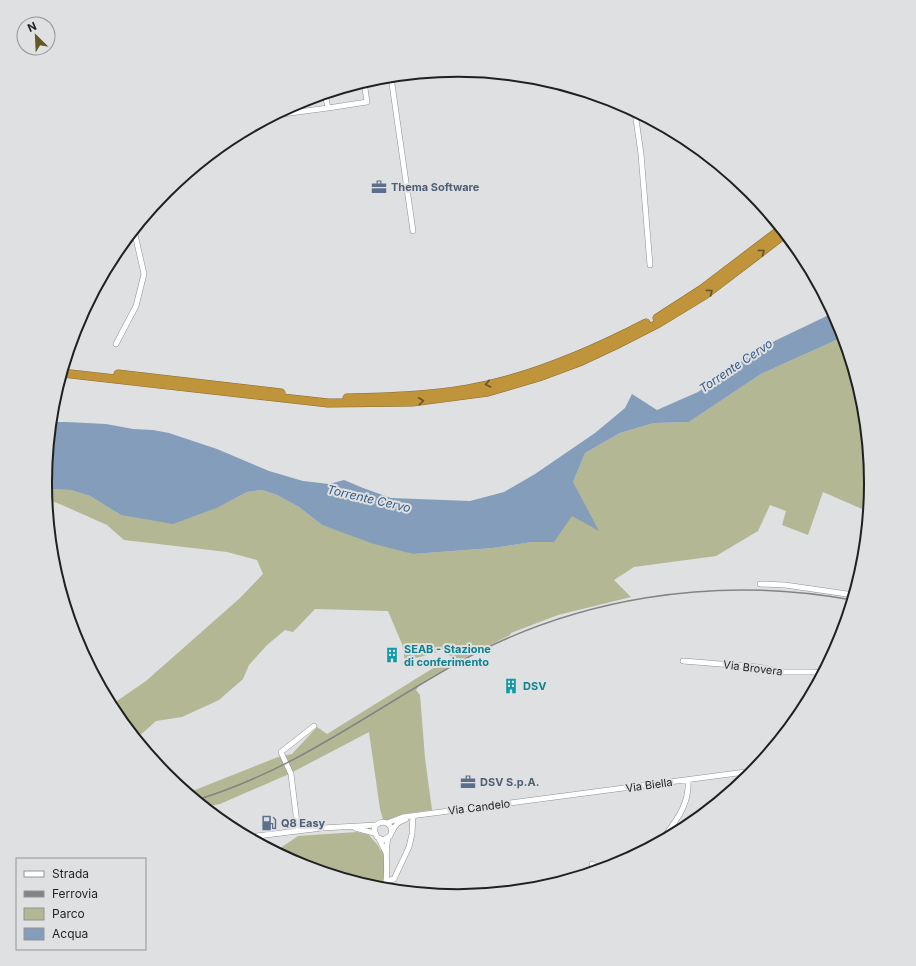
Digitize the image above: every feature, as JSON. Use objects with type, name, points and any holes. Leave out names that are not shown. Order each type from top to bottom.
[{"type":"highway","points":[[69,369],[326,399],[411,395],[467,389],[537,371],[619,337],[651,321],[702,289],[777,232]]},
{"type":"highway","points":[[67,374],[328,403],[412,402],[488,392],[539,377],[582,360],[616,345],[659,323],[704,295],[781,238]]},
{"type":"street","points":[[392,83],[414,231]]},
{"type":"street","points":[[292,113],[367,102],[365,88]]},
{"type":"street","points":[[326,99],[328,108]]},
{"type":"street","points":[[636,118],[641,154],[650,264]]},
{"type":"street","points":[[116,344],[136,306],[144,274],[136,237]]},
{"type":"street","points":[[760,584],[785,585],[848,594]]},
{"type":"street","name":"Via Brovera","points":[[683,661],[758,667],[791,672],[817,672]]},
{"type":"street","points":[[298,830],[291,774],[281,752],[314,726]]},
{"type":"street","name":"Via Biella","points":[[545,799],[742,772]]},
{"type":"street","points":[[668,831],[682,810],[689,791],[688,780]]},
{"type":"street","name":"Via Candelo","points":[[387,823],[403,817],[545,799]]},
{"type":"street","points":[[257,836],[298,830],[376,825],[382,822],[387,823],[391,827],[392,832],[388,838],[386,853],[386,881],[393,881],[409,847],[412,834],[413,816]]},
{"type":"street","name":"Via Candelo","points":[[392,832],[398,823],[413,816]]},
{"type":"street","points":[[374,833],[376,825]]},
{"type":"street","points":[[348,827],[374,833],[379,839],[386,853]]},
{"type":"street","points":[[379,839],[384,840],[388,838]]},
{"type":"green space","points":[[837,340],[850,378],[861,430],[864,483],[862,509],[823,492],[808,535],[782,525],[786,511],[770,505],[758,531],[716,556],[634,567],[614,580],[631,597],[558,615],[511,633],[510,635],[460,660],[421,683],[416,690],[420,695],[425,758],[432,810],[403,814],[387,820],[383,819],[380,809],[369,732],[289,774],[220,804],[212,806],[190,788],[195,790],[278,757],[292,754],[317,727],[327,734],[451,657],[445,650],[405,661],[402,644],[388,611],[315,609],[293,632],[285,630],[266,646],[249,665],[243,679],[219,700],[182,717],[156,721],[140,735],[116,702],[146,681],[240,598],[263,574],[257,560],[227,552],[124,540],[107,525],[53,501],[52,489],[71,490],[90,496],[121,515],[219,507],[247,492],[262,490],[277,495],[299,507],[322,525],[413,554],[493,548],[532,542],[554,542],[573,482],[585,453],[620,433],[654,423],[689,422],[761,374]]},
{"type":"green space","points":[[357,832],[369,835],[380,850],[383,850],[385,865],[383,882],[327,867],[280,848],[298,836]]},
{"type":"water","name":"Torrente Cervo","points":[[828,316],[837,340],[761,374],[689,422],[654,423],[620,433],[585,453],[573,482],[599,531],[572,516],[554,542],[532,542],[493,548],[413,554],[374,544],[322,525],[299,507],[277,495],[262,490],[247,492],[219,507],[173,524],[121,515],[90,496],[71,490],[52,489],[53,456],[57,422],[67,422],[106,424],[169,433],[217,449],[269,471],[303,481],[329,484],[344,480],[391,498],[470,501],[504,492],[535,474],[595,433],[625,408],[632,394],[657,410],[698,392],[762,347]]},
{"type":"railway","points":[[202,798],[264,774],[296,758],[452,666],[498,642],[546,623],[596,608],[646,598],[698,592],[749,590],[801,593],[847,599]]},
{"type":"place","name":"Thema Software","points":[[379,187]]},
{"type":"place","name":"SEAB - Stazione di conferimento","points":[[392,655]]},
{"type":"place","name":"DSV","points":[[511,686]]},
{"type":"place","name":"DSV S.p.A.","points":[[468,782]]},
{"type":"place","name":"Q8 Easy","points":[[269,823]]}]
